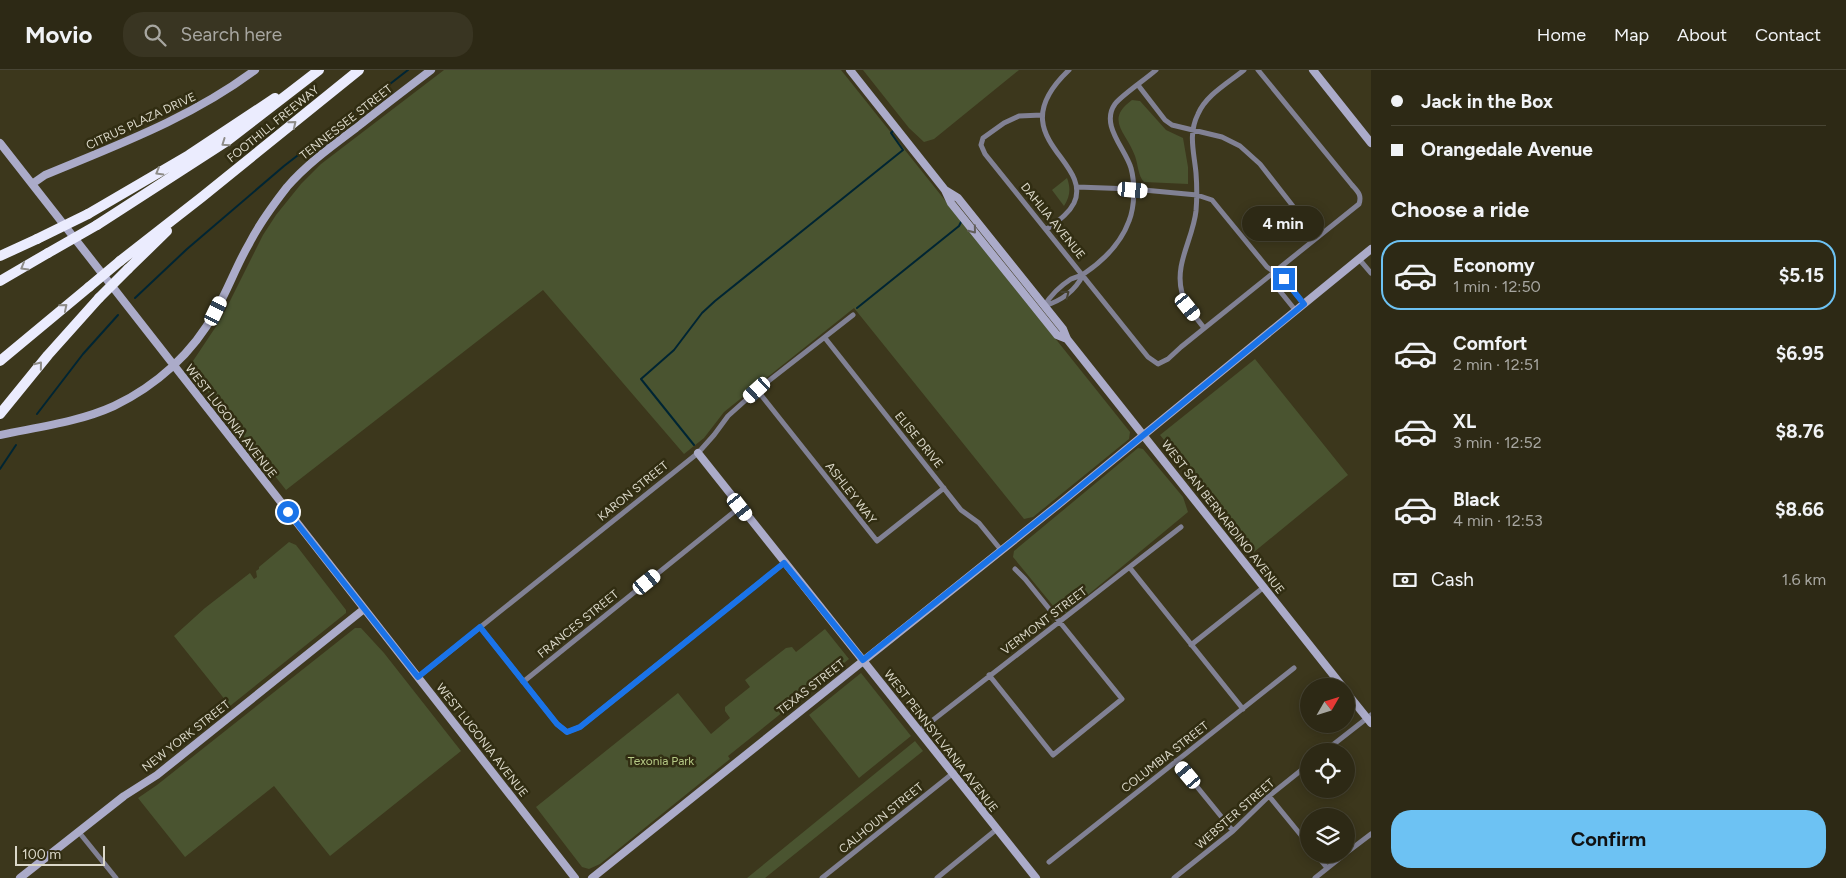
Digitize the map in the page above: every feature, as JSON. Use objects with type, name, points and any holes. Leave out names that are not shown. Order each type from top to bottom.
[{"type":"highway","points":[[0,256],[88,214],[189,155],[318,70]]},
{"type":"highway","points":[[0,281],[97,225],[228,142],[318,70]]},
{"type":"highway","name":"FOOTHILL FREEWAY","points":[[202,197],[359,70]]},
{"type":"highway","points":[[0,361],[120,261],[202,197]]},
{"type":"highway","points":[[0,414],[59,342],[99,298],[202,197]]},
{"type":"street","name":"CITRUS PLAZA DRIVE","points":[[32,184],[45,175],[151,131],[189,112],[255,70]]},
{"type":"street","name":"TENNESSEE STREET","points":[[0,435],[71,420],[114,406],[136,394],[173,366],[209,323],[249,243],[263,220],[287,188],[304,169],[323,153],[431,70]]},
{"type":"street","name":"WEST SAN BERNARDINO AVENUE","points":[[850,70],[945,190],[951,203],[1057,335],[1067,340]]},
{"type":"street","points":[[1046,230],[1068,212],[1074,202],[1077,187],[1070,171],[1054,150],[1048,138],[1042,114],[1046,99],[1054,84],[1069,70]]},
{"type":"street","points":[[1044,306],[1051,295],[1073,278],[1083,275],[1108,255],[1118,242],[1129,221],[1133,201],[1132,170],[1110,125],[1111,114],[1115,104],[1156,70]]},
{"type":"street","points":[[1244,70],[1206,100],[1198,113],[1192,130],[1191,141],[1197,195],[1195,216],[1184,254],[1180,277],[1182,293],[1188,307],[1204,328],[1359,204],[1361,199],[1360,193],[1352,186],[1258,70]]},
{"type":"street","points":[[1313,70],[1371,143]]},
{"type":"street","points":[[1138,85],[1165,120],[1172,125],[1222,137],[1240,146],[1260,164],[1317,237]]},
{"type":"street","name":"DAHLIA AVENUE","points":[[1042,114],[1019,116],[1004,123],[983,138],[981,145],[985,154],[1148,357],[1158,364],[1168,359],[1204,328]]},
{"type":"street","name":"WEST LUGONIA AVENUE","points":[[0,143],[575,878]]},
{"type":"street","points":[[1077,187],[1205,197],[1217,204],[1267,266],[1284,279],[1304,304]]},
{"type":"street","name":"WEST SAN BERNARDINO AVENUE","points":[[945,190],[958,198],[1062,329],[1067,340],[1336,678]]},
{"type":"street","name":"TEXAS STREET","points":[[592,878],[1371,249]]},
{"type":"street","points":[[1359,259],[1371,274]]},
{"type":"street","points":[[997,260],[1004,264],[1035,302],[1044,306],[1056,302],[1078,285],[1083,275]]},
{"type":"street","points":[[1273,272],[1276,285],[1296,311]]},
{"type":"street","name":"KARON STREET","points":[[418,677],[698,453],[728,416],[757,390],[853,314]]},
{"type":"street","name":"ELISE DRIVE","points":[[825,338],[961,510],[982,526],[1000,550]]},
{"type":"street","name":"ASHLEY WAY","points":[[757,390],[877,541],[944,488]]},
{"type":"street","name":"WEST PENNSYLVANIA AVENUE","points":[[698,453],[1036,878]]},
{"type":"street","name":"FRANCES STREET","points":[[523,682],[740,507]]},
{"type":"street","name":"VERMONT STREET","points":[[919,731],[988,675],[1019,654],[1181,528]]},
{"type":"street","points":[[480,627],[557,724],[567,732],[580,727],[784,563]]},
{"type":"street","points":[[1130,568],[1243,709]]},
{"type":"street","points":[[988,675],[1053,755],[1122,700],[1025,578],[1015,569]]},
{"type":"street","points":[[1192,645],[1264,587]]},
{"type":"street","name":"NEW YORK STREET","points":[[20,878],[124,796],[157,775],[364,609]]},
{"type":"street","name":"COLUMBIA STREET","points":[[1049,862],[1294,668]]},
{"type":"street","points":[[1336,743],[1370,719],[1355,702]]},
{"type":"street","points":[[1176,762],[1233,830]]},
{"type":"street","name":"WEBSTER STREET","points":[[1174,878],[1233,830],[1269,796],[1300,771]]},
{"type":"street","name":"CALHOUN STREET","points":[[822,878],[952,774]]},
{"type":"street","points":[[1269,796],[1300,834]]},
{"type":"street","points":[[941,877],[997,829]]},
{"type":"street","points":[[78,831],[116,878]]},
{"type":"street","points":[[1355,846],[1371,834]]},
{"type":"street","points":[[1323,863],[1327,868]]},
{"type":"street","points":[[1315,878],[1333,863]]},
{"type":"green space","points":[[444,70],[841,70],[1130,432],[1129,439],[1033,517],[1024,519],[854,308],[724,412],[704,438],[684,454],[543,290],[286,490],[204,387],[195,374],[193,361],[221,319],[263,235],[276,215],[301,184],[321,164]]},
{"type":"green space","points":[[863,70],[1019,70],[934,139],[924,142],[909,128]]},
{"type":"green space","points":[[1132,100],[1140,101],[1166,130],[1183,138],[1188,167],[1188,184],[1144,182],[1142,179],[1135,156],[1120,127],[1119,120],[1124,107]]},
{"type":"green space","points":[[1067,178],[1069,192],[1064,206],[1052,190]]},
{"type":"green space","points":[[1255,359],[1348,475],[1254,552],[1160,435]]},
{"type":"green space","points":[[1138,448],[1143,449],[1183,497],[1188,512],[1066,613],[1059,613],[1013,557],[1014,551]]},
{"type":"green space","points":[[289,542],[296,545],[346,610],[346,613],[230,706],[174,636],[205,608],[250,573],[254,579],[257,577],[256,571],[259,567]]},
{"type":"green space","points":[[355,628],[361,628],[384,653],[461,751],[330,856],[274,786],[185,857],[138,798]]},
{"type":"green space","name":"Texonia Park","points":[[825,629],[849,659],[728,756],[730,759],[600,864],[589,869],[582,867],[536,807],[678,693],[711,734],[730,718],[725,711],[725,707],[750,687],[745,680],[786,648],[792,647],[796,652]]},
{"type":"green space","points":[[861,673],[911,736],[859,778],[809,715]]},
{"type":"green space","points":[[915,741],[923,751],[765,878],[747,878]]},
{"type":"waterway","points":[[135,298],[187,249],[284,166],[408,70]]},
{"type":"waterway","points":[[694,445],[641,379],[674,350],[702,313],[715,301],[903,150],[891,133],[893,131]]},
{"type":"waterway","points":[[857,308],[959,226],[961,222]]},
{"type":"waterway","points":[[37,414],[83,354],[118,315]]},
{"type":"waterway","points":[[0,469],[16,445]]},
{"type":"route","points":[[288,512],[418,677],[480,627],[557,724],[567,732],[572,731],[580,727],[784,563],[863,660],[1058,505],[1304,304],[1284,279]]}]
